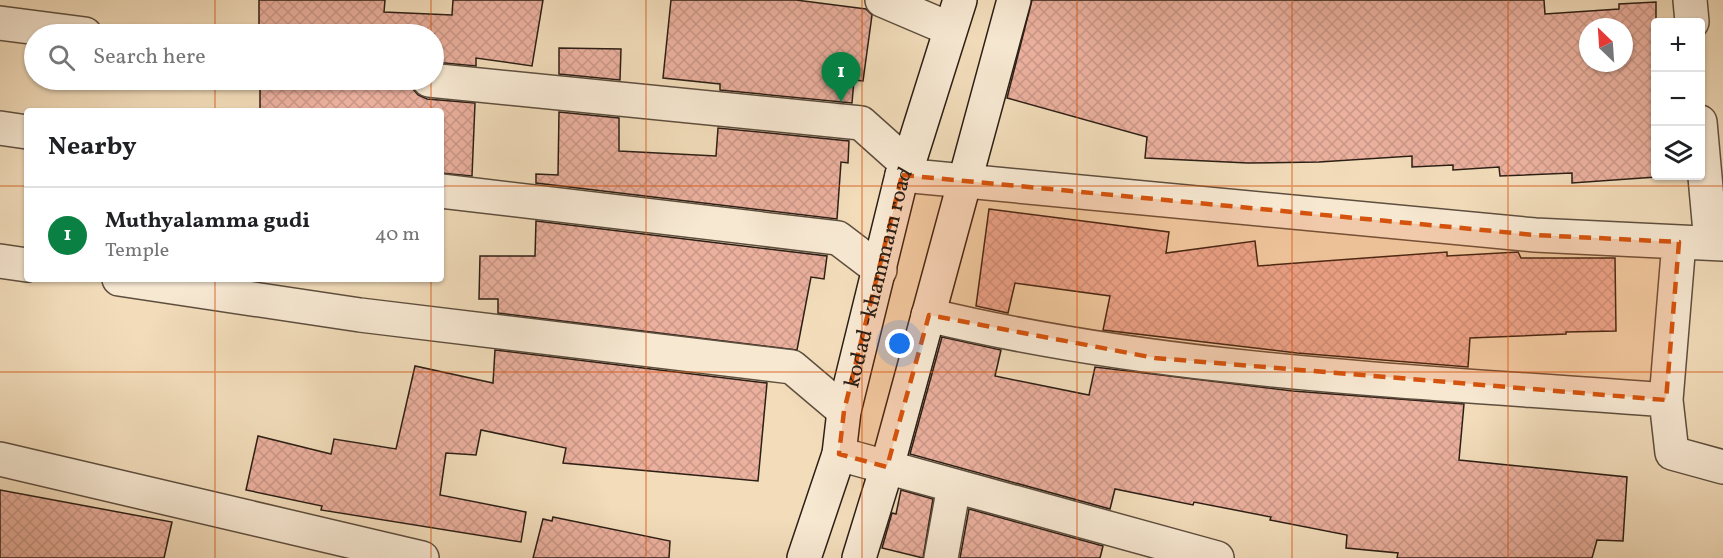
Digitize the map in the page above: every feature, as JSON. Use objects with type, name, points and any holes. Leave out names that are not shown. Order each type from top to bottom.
[{"type":"street","points":[[882,0],[955,15]]},
{"type":"street","points":[[859,558],[887,467],[1014,0]]},
{"type":"street","points":[[1690,0],[1692,18]]},
{"type":"street","name":"kodad -khammam road","points":[[804,558],[839,454],[844,411],[905,170],[955,15]]},
{"type":"street","points":[[0,23],[24,26]]},
{"type":"street","points":[[444,81],[861,123],[905,170],[965,181],[1535,235],[1717,244],[1702,126]]},
{"type":"street","points":[[0,128],[24,132]]},
{"type":"street","points":[[444,191],[838,238],[880,270]]},
{"type":"street","points":[[1679,242],[1666,400],[1672,453],[1723,467]]},
{"type":"street","points":[[0,261],[24,265]]},
{"type":"street","points":[[139,282],[360,315],[792,367],[844,411]]},
{"type":"street","points":[[928,315],[991,330],[1155,358],[1666,400]]},
{"type":"street","points":[[839,454],[1217,558]]},
{"type":"street","points":[[0,459],[422,558]]},
{"type":"street","points":[[941,558],[954,486]]},
{"type":"highlighted area","points":[[902,175],[1535,235],[1679,242],[1666,400],[1155,358],[929,315],[887,467],[839,454],[844,411]]},
{"type":"building","points":[[259,0],[385,0],[384,12],[452,15],[453,0],[543,0],[532,66],[476,58],[476,66],[444,63],[444,24],[259,24]]},
{"type":"building","points":[[671,0],[796,0],[866,9],[872,15],[863,81],[854,80],[852,103],[720,90],[720,84],[663,78]]},
{"type":"building","points":[[1032,0],[1544,0],[1545,14],[1619,9],[1619,4],[1656,2],[1656,18],[1651,18],[1651,177],[1572,183],[1572,173],[1500,176],[1499,167],[1453,170],[1453,165],[1412,167],[1412,156],[1319,162],[1248,163],[1145,158],[1147,137],[1007,98]]},
{"type":"building","points":[[559,48],[621,49],[620,80],[559,74]]},
{"type":"building","points":[[260,90],[414,90],[427,99],[475,103],[472,176],[444,173],[444,108],[260,108]]},
{"type":"building","points":[[559,112],[619,118],[619,151],[716,156],[718,128],[849,141],[848,163],[841,162],[837,219],[536,183],[536,174],[558,175]]},
{"type":"building","points":[[989,209],[1169,232],[1166,253],[1255,241],[1258,266],[1447,252],[1447,256],[1518,252],[1521,258],[1615,258],[1616,331],[1470,338],[1468,367],[1297,353],[1103,330],[1110,296],[1015,283],[1008,313],[976,306]]},
{"type":"building","points":[[536,221],[827,256],[824,279],[811,277],[797,350],[498,313],[498,299],[479,299],[480,256],[535,256]]},
{"type":"building","points":[[942,337],[1001,350],[995,376],[1089,395],[1095,367],[1293,391],[1464,404],[1459,460],[1627,477],[1623,541],[1597,540],[1592,558],[1397,558],[1398,553],[1346,548],[1347,535],[1270,520],[1271,517],[1194,502],[1193,505],[1115,489],[1110,509],[910,454]]},
{"type":"building","points":[[495,350],[767,383],[758,481],[563,463],[566,448],[481,430],[476,455],[446,453],[440,495],[526,512],[521,542],[321,510],[322,506],[246,490],[258,436],[331,454],[334,439],[396,449],[415,366],[493,383]]},
{"type":"building","points":[[0,490],[172,522],[164,558],[0,558]]},
{"type":"building","points":[[901,490],[933,499],[923,558],[882,548],[892,513],[896,514]]},
{"type":"building","points":[[969,509],[1103,546],[1100,558],[960,558]]},
{"type":"building","points":[[553,517],[670,541],[669,558],[533,558],[543,519],[552,521]]},
{"type":"place","name":"Muthyalamma gudi","points":[[841,102]]}]
